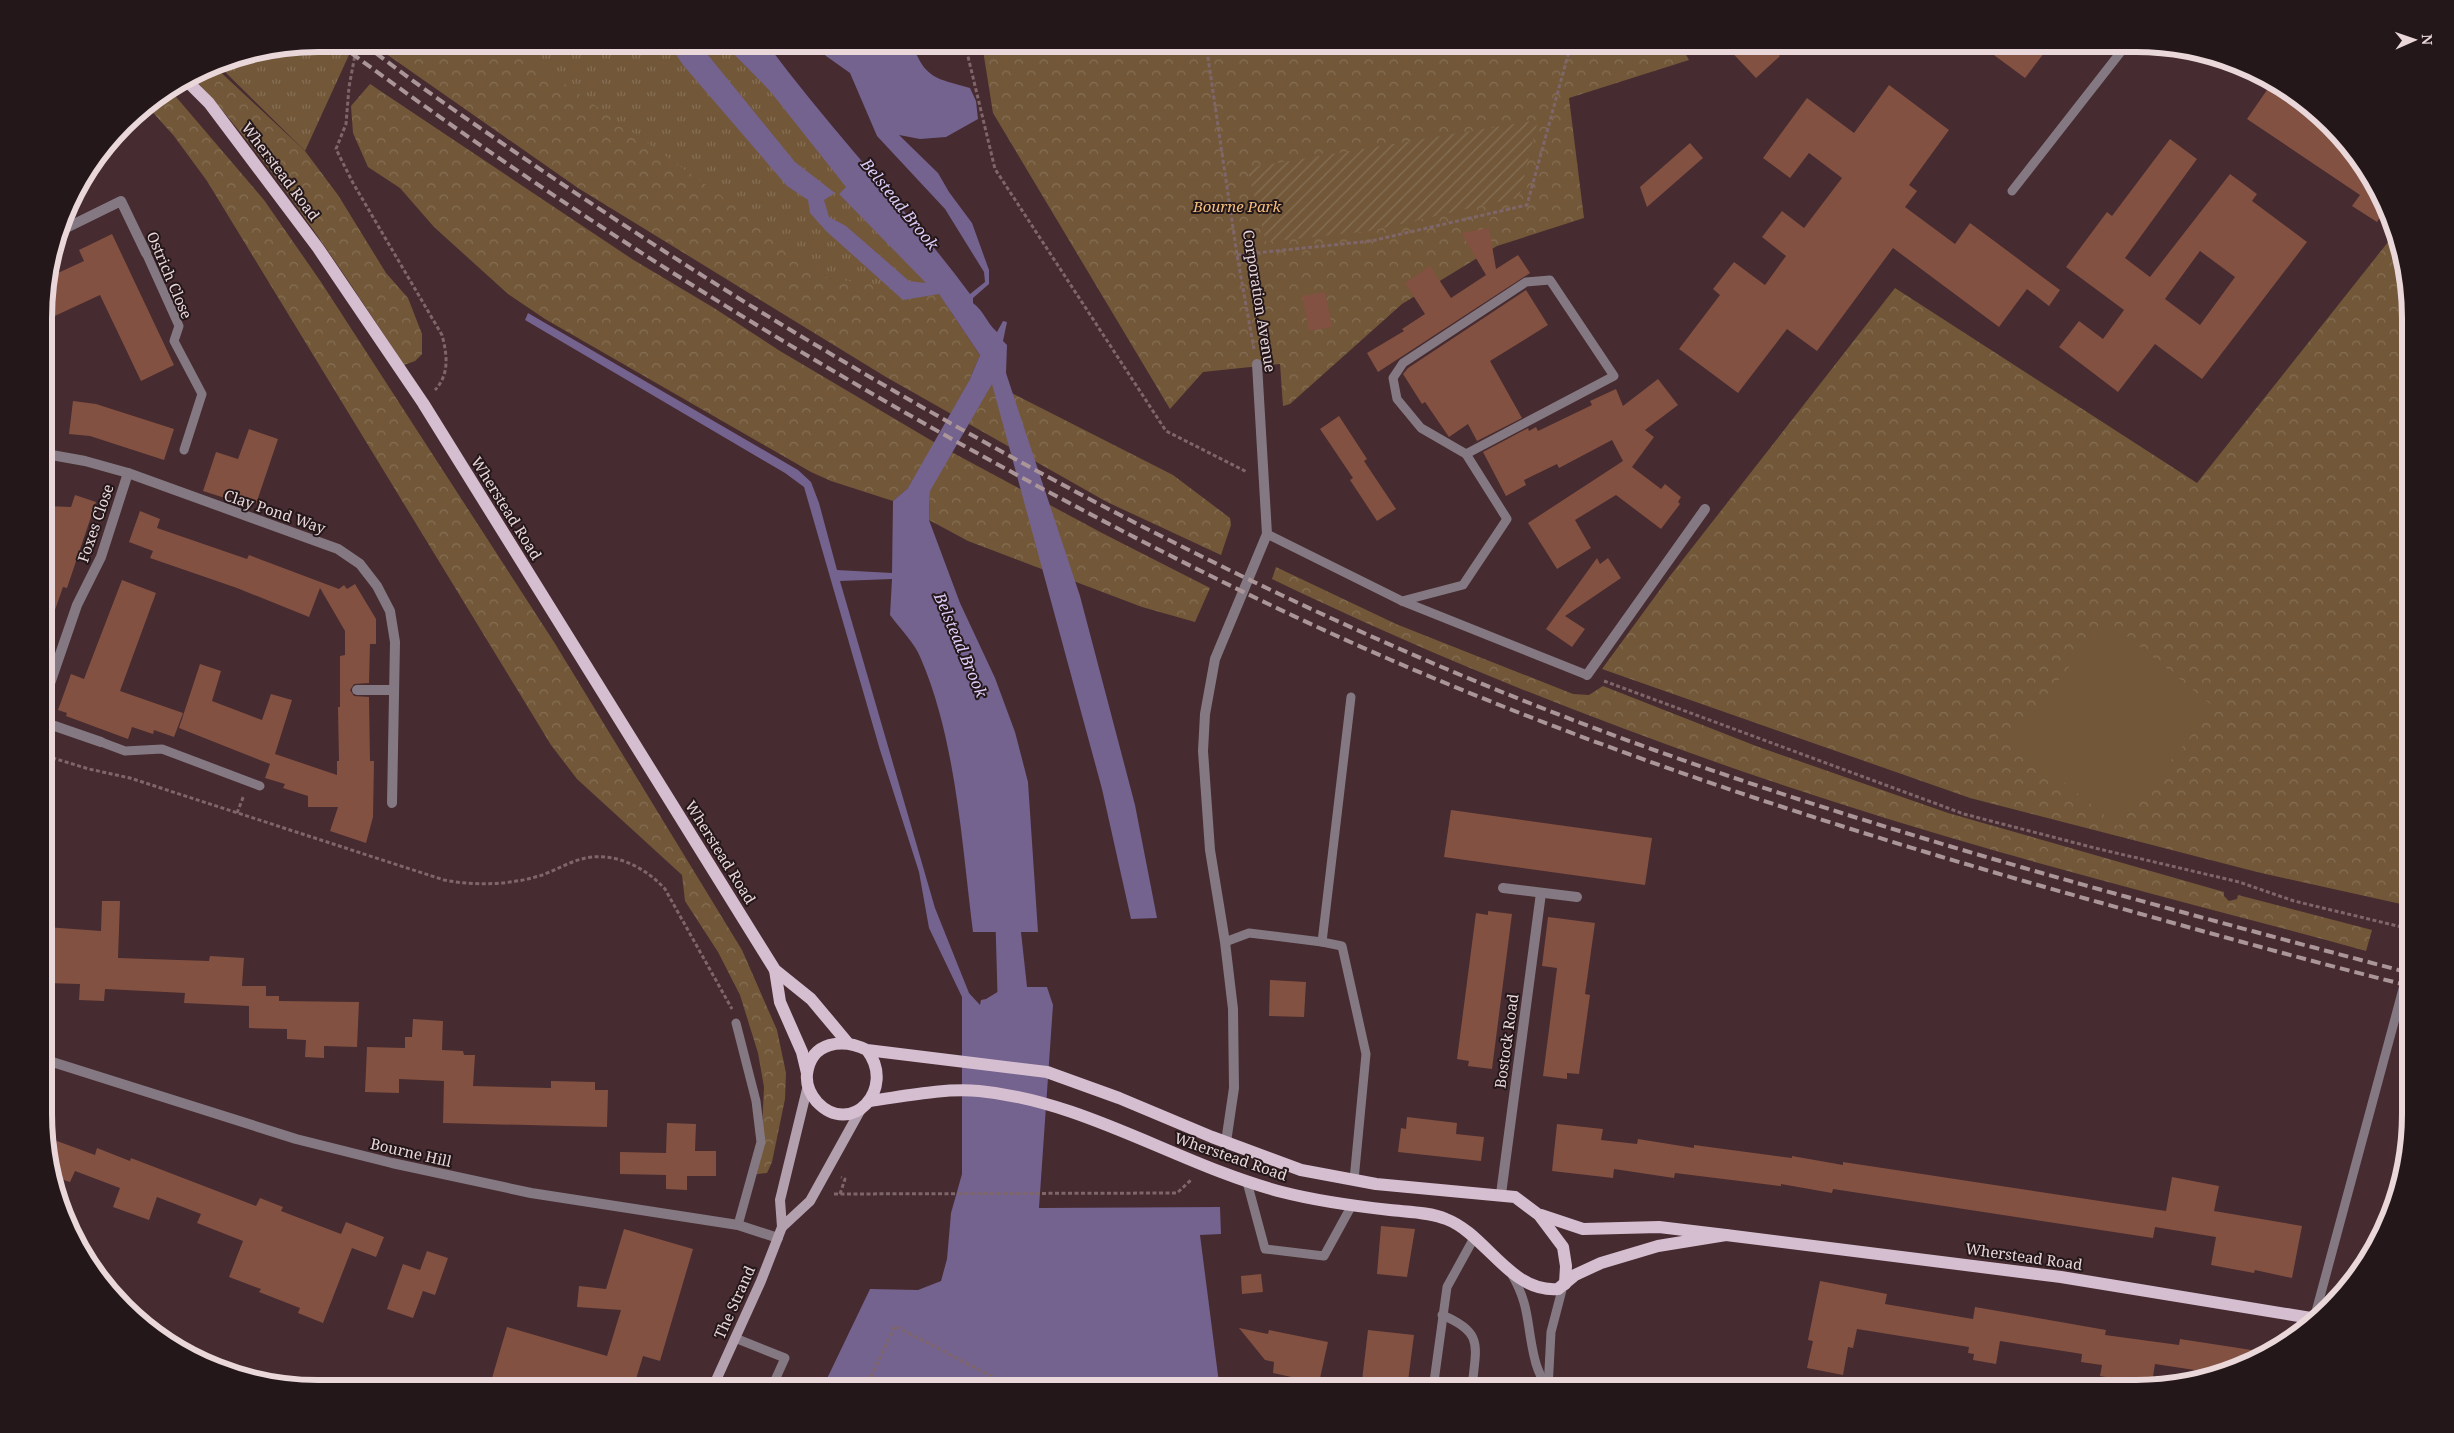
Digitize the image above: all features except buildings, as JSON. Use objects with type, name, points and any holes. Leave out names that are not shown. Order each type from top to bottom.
[{"type":"main road","name":"Wherstead Road","points":[[191,85],[208,103],[318,248],[423,403],[776,970],[780,1002],[802,1052],[812,1097],[821,1106],[831,1112],[852,1113],[865,1105],[948,1091],[978,1091],[1045,1103],[1122,1132],[1204,1167],[1283,1193],[1445,1218],[1474,1238],[1510,1270],[1541,1288],[1554,1289],[1564,1285],[1575,1275],[1624,1256],[1687,1240],[1726,1235]]},
{"type":"main road","points":[[776,970],[811,999],[847,1042]]},
{"type":"main road","name":"Wherstead Road","points":[[847,1042],[867,1050],[946,1058],[1047,1072],[1119,1098],[1226,1142],[1301,1170],[1354,1180],[1500,1194],[1523,1201],[1539,1215],[1563,1247],[1566,1266],[1564,1285]]},
{"type":"main road","points":[[807,1079],[811,1061],[820,1050],[831,1044],[847,1042]]},
{"type":"main road","points":[[865,1105],[876,1088],[878,1076],[873,1058],[867,1050]]},
{"type":"main road","name":"The Strand","points":[[716,1380],[782,1227],[780,1200],[807,1079]]},
{"type":"main road","name":"The Strand","points":[[782,1227],[810,1201],[865,1105]]},
{"type":"main road","name":"Wherstead Road","points":[[1539,1215],[1583,1229],[1658,1227],[1726,1235],[2061,1277],[2308,1318]]},
{"type":"street","name":"Ostrich Close","points":[[69,226],[121,201],[146,253]]},
{"type":"street","name":"Corporation Avenue","points":[[1257,364],[1266,534]]},
{"type":"street","name":"Clay Pond Way","points":[[52,455],[85,461],[128,473],[338,549],[360,564],[377,586],[390,611],[395,642],[392,803]]},
{"type":"street","name":"Foxes Close","points":[[52,677],[77,605],[102,557],[128,473]]},
{"type":"street","points":[[1587,675],[1705,509]]},
{"type":"street","points":[[1226,1142],[1234,1088],[1232,1009],[1225,942],[1210,850],[1203,783],[1205,714],[1215,659],[1266,534]]},
{"type":"street","points":[[358,690],[394,690]]},
{"type":"street","points":[[52,725],[101,742]]},
{"type":"street","points":[[1503,888],[1577,897]]},
{"type":"street","name":"Bostock Road","points":[[1500,1194],[1541,893]]},
{"type":"street","name":"Bourne Hill","points":[[52,1062],[296,1139],[392,1164],[531,1193],[738,1225],[778,1238]]},
{"type":"lane","points":[[2012,191],[2121,52]]},
{"type":"lane","name":"Ostrich Close","points":[[146,253],[179,326],[174,341],[202,394],[184,450]]},
{"type":"lane","points":[[1402,601],[1462,585],[1506,519],[1466,454],[1421,428],[1397,399],[1393,378],[1403,363],[1526,282],[1550,280],[1614,376],[1466,454]]},
{"type":"lane","points":[[1266,534],[1402,601],[1587,675]]},
{"type":"lane","points":[[1322,942],[1351,698]]},
{"type":"lane","points":[[101,742],[125,751],[162,749],[260,786]]},
{"type":"lane","points":[[1225,942],[1249,933],[1342,946],[1366,1054],[1354,1180]]},
{"type":"lane","points":[[2318,1309],[2402,993]]},
{"type":"lane","points":[[736,1023],[756,1101],[761,1142],[738,1225]]},
{"type":"lane","points":[[1247,1182],[1265,1249],[1324,1256],[1352,1205]]},
{"type":"lane","points":[[1434,1380],[1447,1288],[1474,1238]]},
{"type":"lane","points":[[1510,1270],[1527,1306],[1535,1361],[1544,1380]]},
{"type":"lane","points":[[1548,1380],[1551,1332],[1564,1285]]},
{"type":"lane","points":[[1442,1315],[1459,1322],[1472,1332],[1475,1343],[1473,1380]]},
{"type":"lane","points":[[735,1338],[785,1358],[775,1380]]},
{"type":"path","points":[[356,52],[349,87],[346,124],[336,148],[353,183],[442,335],[447,353],[446,370],[438,387],[423,403]]},
{"type":"path","points":[[967,52],[995,169],[1166,431],[1262,480]]},
{"type":"path","name":"Corporation Avenue","points":[[1207,52],[1237,255],[1257,364]]},
{"type":"path","points":[[1237,255],[1371,241],[1528,205],[1569,52]]},
{"type":"path","points":[[1587,675],[1964,814],[2095,848],[2239,882],[2294,902],[2402,928]]},
{"type":"path","points":[[52,758],[89,769],[130,778],[422,874],[459,883],[489,884],[540,876],[586,858],[607,857],[630,864],[651,874],[665,889],[731,1006],[736,1023]]},
{"type":"path","points":[[840,1194],[1177,1193],[1204,1167]]},
{"type":"path","points":[[869,1380],[895,1326],[999,1380]]},
{"type":"green space","points":[[350,52],[305,151],[223,70],[249,62],[283,55]]},
{"type":"green space","points":[[383,52],[520,52],[772,232],[829,278],[939,294],[980,355],[969,381],[992,383],[1173,475],[1230,518],[1231,525],[1221,555],[1107,502],[886,377],[578,188]]},
{"type":"green space","points":[[510,52],[763,52],[952,312],[829,278]]},
{"type":"green space","name":"Bourne Park","points":[[983,52],[1684,52],[1689,60],[1569,98],[1584,218],[1497,246],[1402,304],[1290,404],[1283,406],[1280,364],[1203,372],[1170,409],[993,113]]},
{"type":"green space","points":[[220,72],[305,151],[338,195],[386,273],[408,298],[422,334],[422,354],[415,361],[404,365],[330,253],[251,145],[197,82]]},
{"type":"green space","points":[[370,84],[632,259],[714,308],[780,351],[944,448],[1102,533],[1210,588],[1195,622],[1142,607],[968,541],[929,520],[930,492],[908,488],[893,501],[831,481],[811,472],[545,319],[508,294],[434,227],[400,188],[368,167],[353,133],[351,106]]},
{"type":"green space","points":[[174,95],[264,200],[321,282],[554,642],[742,950],[777,1030],[786,1073],[785,1099],[772,1162],[767,1173],[757,1174],[764,1087],[758,1053],[740,995],[718,952],[685,901],[682,875],[577,779],[551,745],[207,181],[174,136],[151,111]]},
{"type":"green space","points":[[1538,120],[1519,197],[1370,231],[1266,242],[1247,168]]},
{"type":"green space","points":[[2389,240],[2399,283],[2402,318],[2402,904],[2257,872],[1970,798],[1602,669],[1670,576],[1895,288],[2197,483]]},
{"type":"green space","points":[[1276,567],[1396,624],[1573,694],[1589,695],[1603,686],[1756,746],[1948,813],[2224,892],[2224,896],[2229,901],[2237,899],[2238,895],[2372,930],[2366,951],[2088,877],[1903,824],[1719,763],[1538,696],[1448,659],[1272,579]]},
{"type":"green space","points":[[2107,620],[2214,707],[2118,826],[2011,739]]},
{"type":"water","points":[[674,52],[706,52],[795,162],[835,193],[824,200],[829,217],[846,226],[909,281],[926,283],[839,194],[846,187],[770,91],[732,52],[773,52],[946,262],[970,294],[985,282],[984,272],[945,209],[877,136],[850,73],[822,52],[915,52],[922,65],[934,76],[970,88],[976,101],[978,119],[946,137],[920,139],[899,135],[938,173],[949,192],[972,223],[989,270],[989,284],[973,298],[973,303],[997,332],[1003,321],[1007,322],[1003,341],[1007,345],[1006,373],[1080,596],[1135,805],[1157,918],[1131,919],[1102,789],[992,384],[930,491],[929,520],[960,603],[995,678],[1015,732],[1028,782],[1038,932],[1021,932],[1027,987],[1047,987],[1053,1005],[1039,1208],[1220,1207],[1221,1234],[1200,1235],[1219,1380],[826,1380],[870,1289],[918,1290],[941,1281],[947,1259],[951,1213],[962,1174],[962,997],[929,928],[919,872],[880,750],[804,487],[785,473],[525,320],[528,313],[798,470],[811,482],[819,503],[837,570],[892,573],[893,501],[908,488],[969,381],[980,355],[939,294],[903,300],[826,231],[810,213],[808,200],[787,186],[683,65]],"holes":[[[892,579],[890,615],[918,653],[933,690],[950,758],[961,829],[973,932],[1001,932],[1004,988],[981,1000],[980,1005],[969,993],[935,908],[840,581]]]},
{"type":"waterway","name":"Belstead Brook","points":[[999,923],[1001,995]]},
{"type":"railway","points":[[350,52],[503,161],[587,217],[671,272],[844,377],[1019,476],[1111,525],[1250,595],[1344,639],[1477,696],[1564,730],[1740,793],[1918,850],[2098,902],[2402,984]]},
{"type":"railway","points":[[375,52],[446,105],[626,227],[789,329],[998,450],[1212,562],[1322,614],[1432,663],[1544,709],[1750,783],[2031,870],[2402,971]]}]
